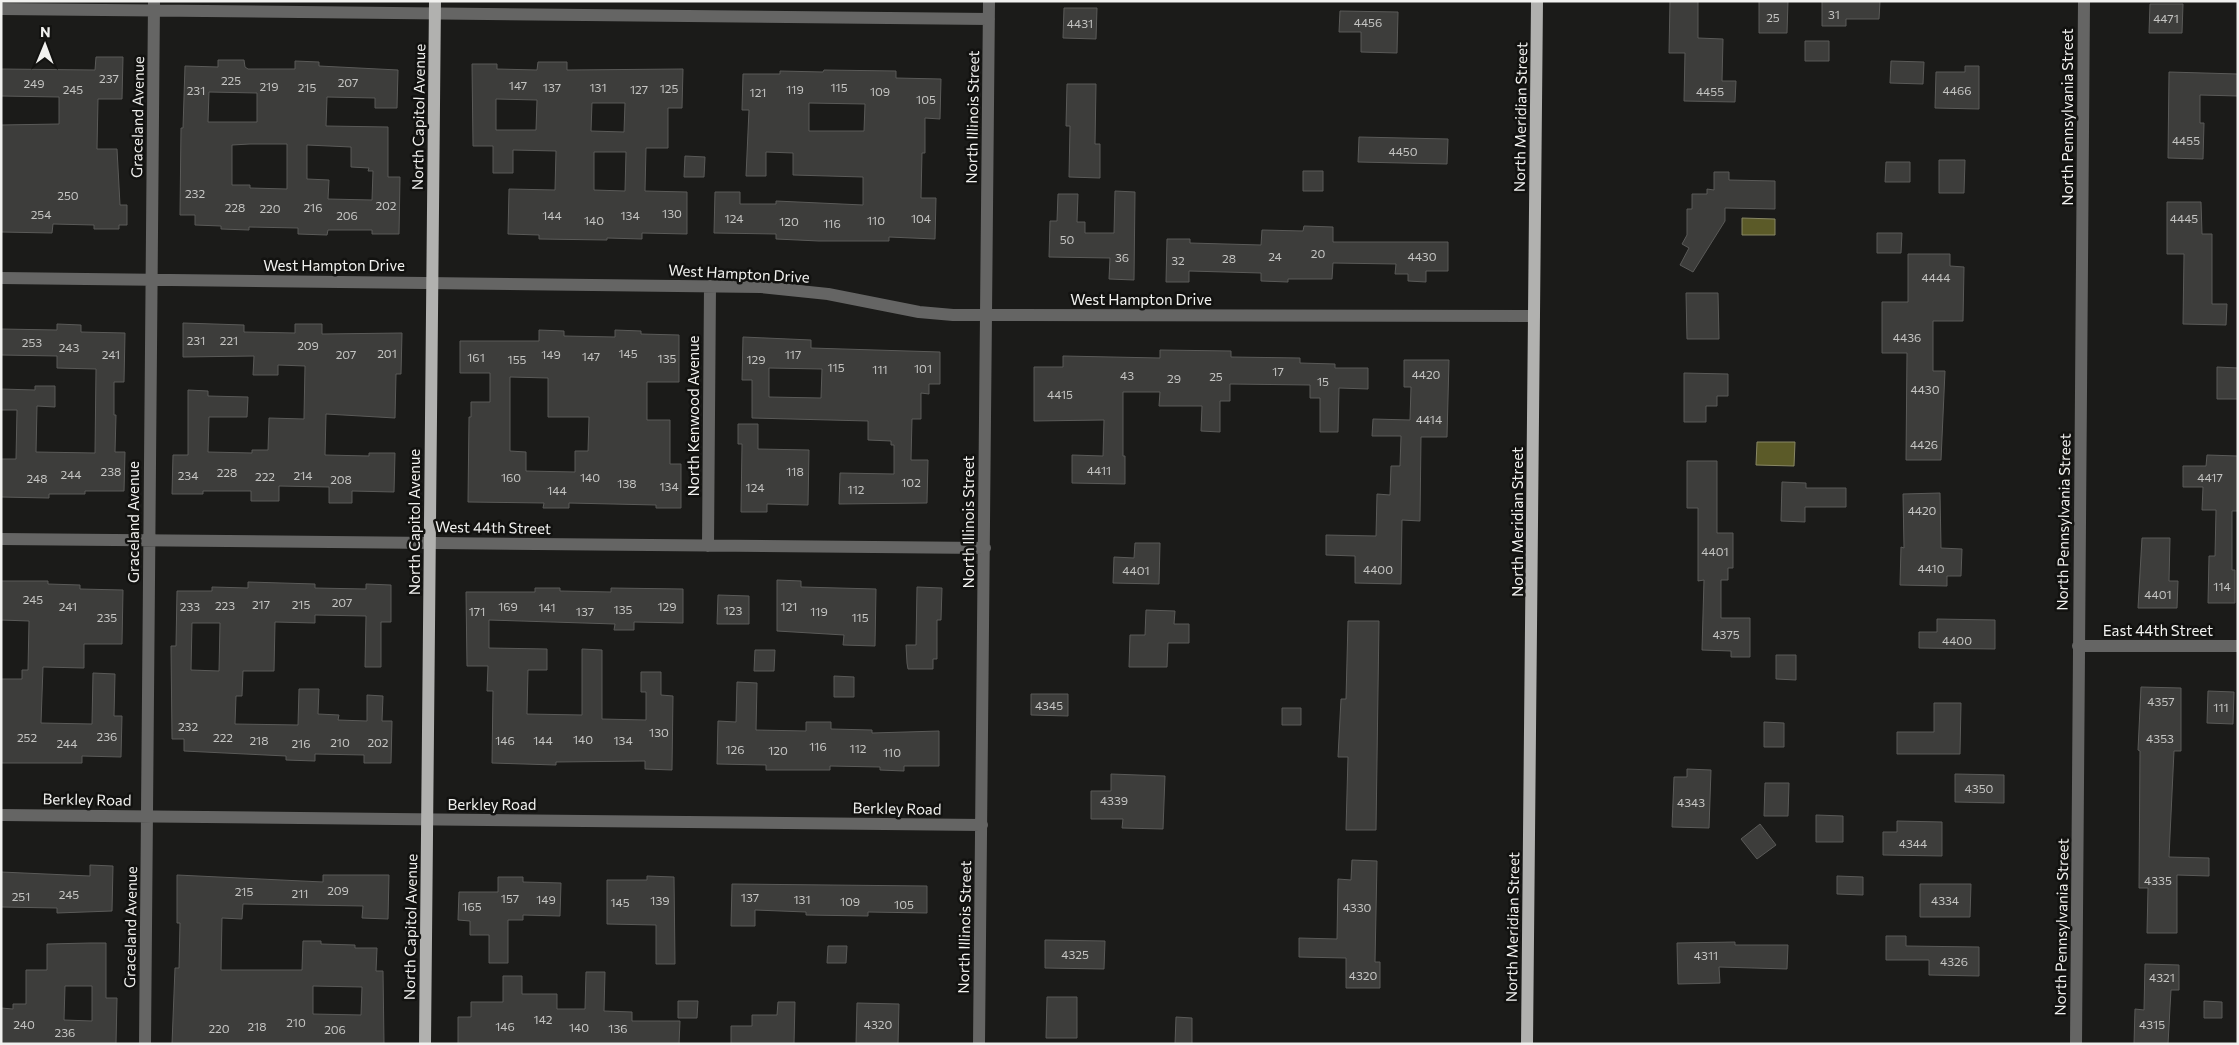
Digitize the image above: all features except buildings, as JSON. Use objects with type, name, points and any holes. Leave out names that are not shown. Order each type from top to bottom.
[{"type":"main road","name":"North Meridian Street","points":[[1527,1044],[1533,615],[1537,1]]},
{"type":"main road","name":"North Capitol Avenue","points":[[425,1044],[435,7]]},
{"type":"street","name":"North Illinois Street","points":[[980,1044],[989,1]]},
{"type":"street","name":"North Pennsylvania Street","points":[[2076,1044],[2084,1]]},
{"type":"street","points":[[1,9],[154,6],[435,7],[989,18]]},
{"type":"street","name":"Graceland Avenue","points":[[145,1044],[154,6]]},
{"type":"street","name":"West Hampton Drive","points":[[1,278],[710,286],[786,289],[828,294],[928,313],[986,315],[1534,316]]},
{"type":"street","name":"North Kenwood Avenue","points":[[708,546],[710,286]]},
{"type":"street","name":"West 44th Street","points":[[1,539],[985,548]]},
{"type":"street","name":"East 44th Street","points":[[2078,646],[2238,646]]},
{"type":"street","name":"Berkley Road","points":[[1,815],[982,825]]},
{"type":"shaded area","points":[[1742,218],[1775,219],[1775,235],[1742,235]]},
{"type":"shaded area","points":[[1757,442],[1795,442],[1794,466],[1756,465]]}]
